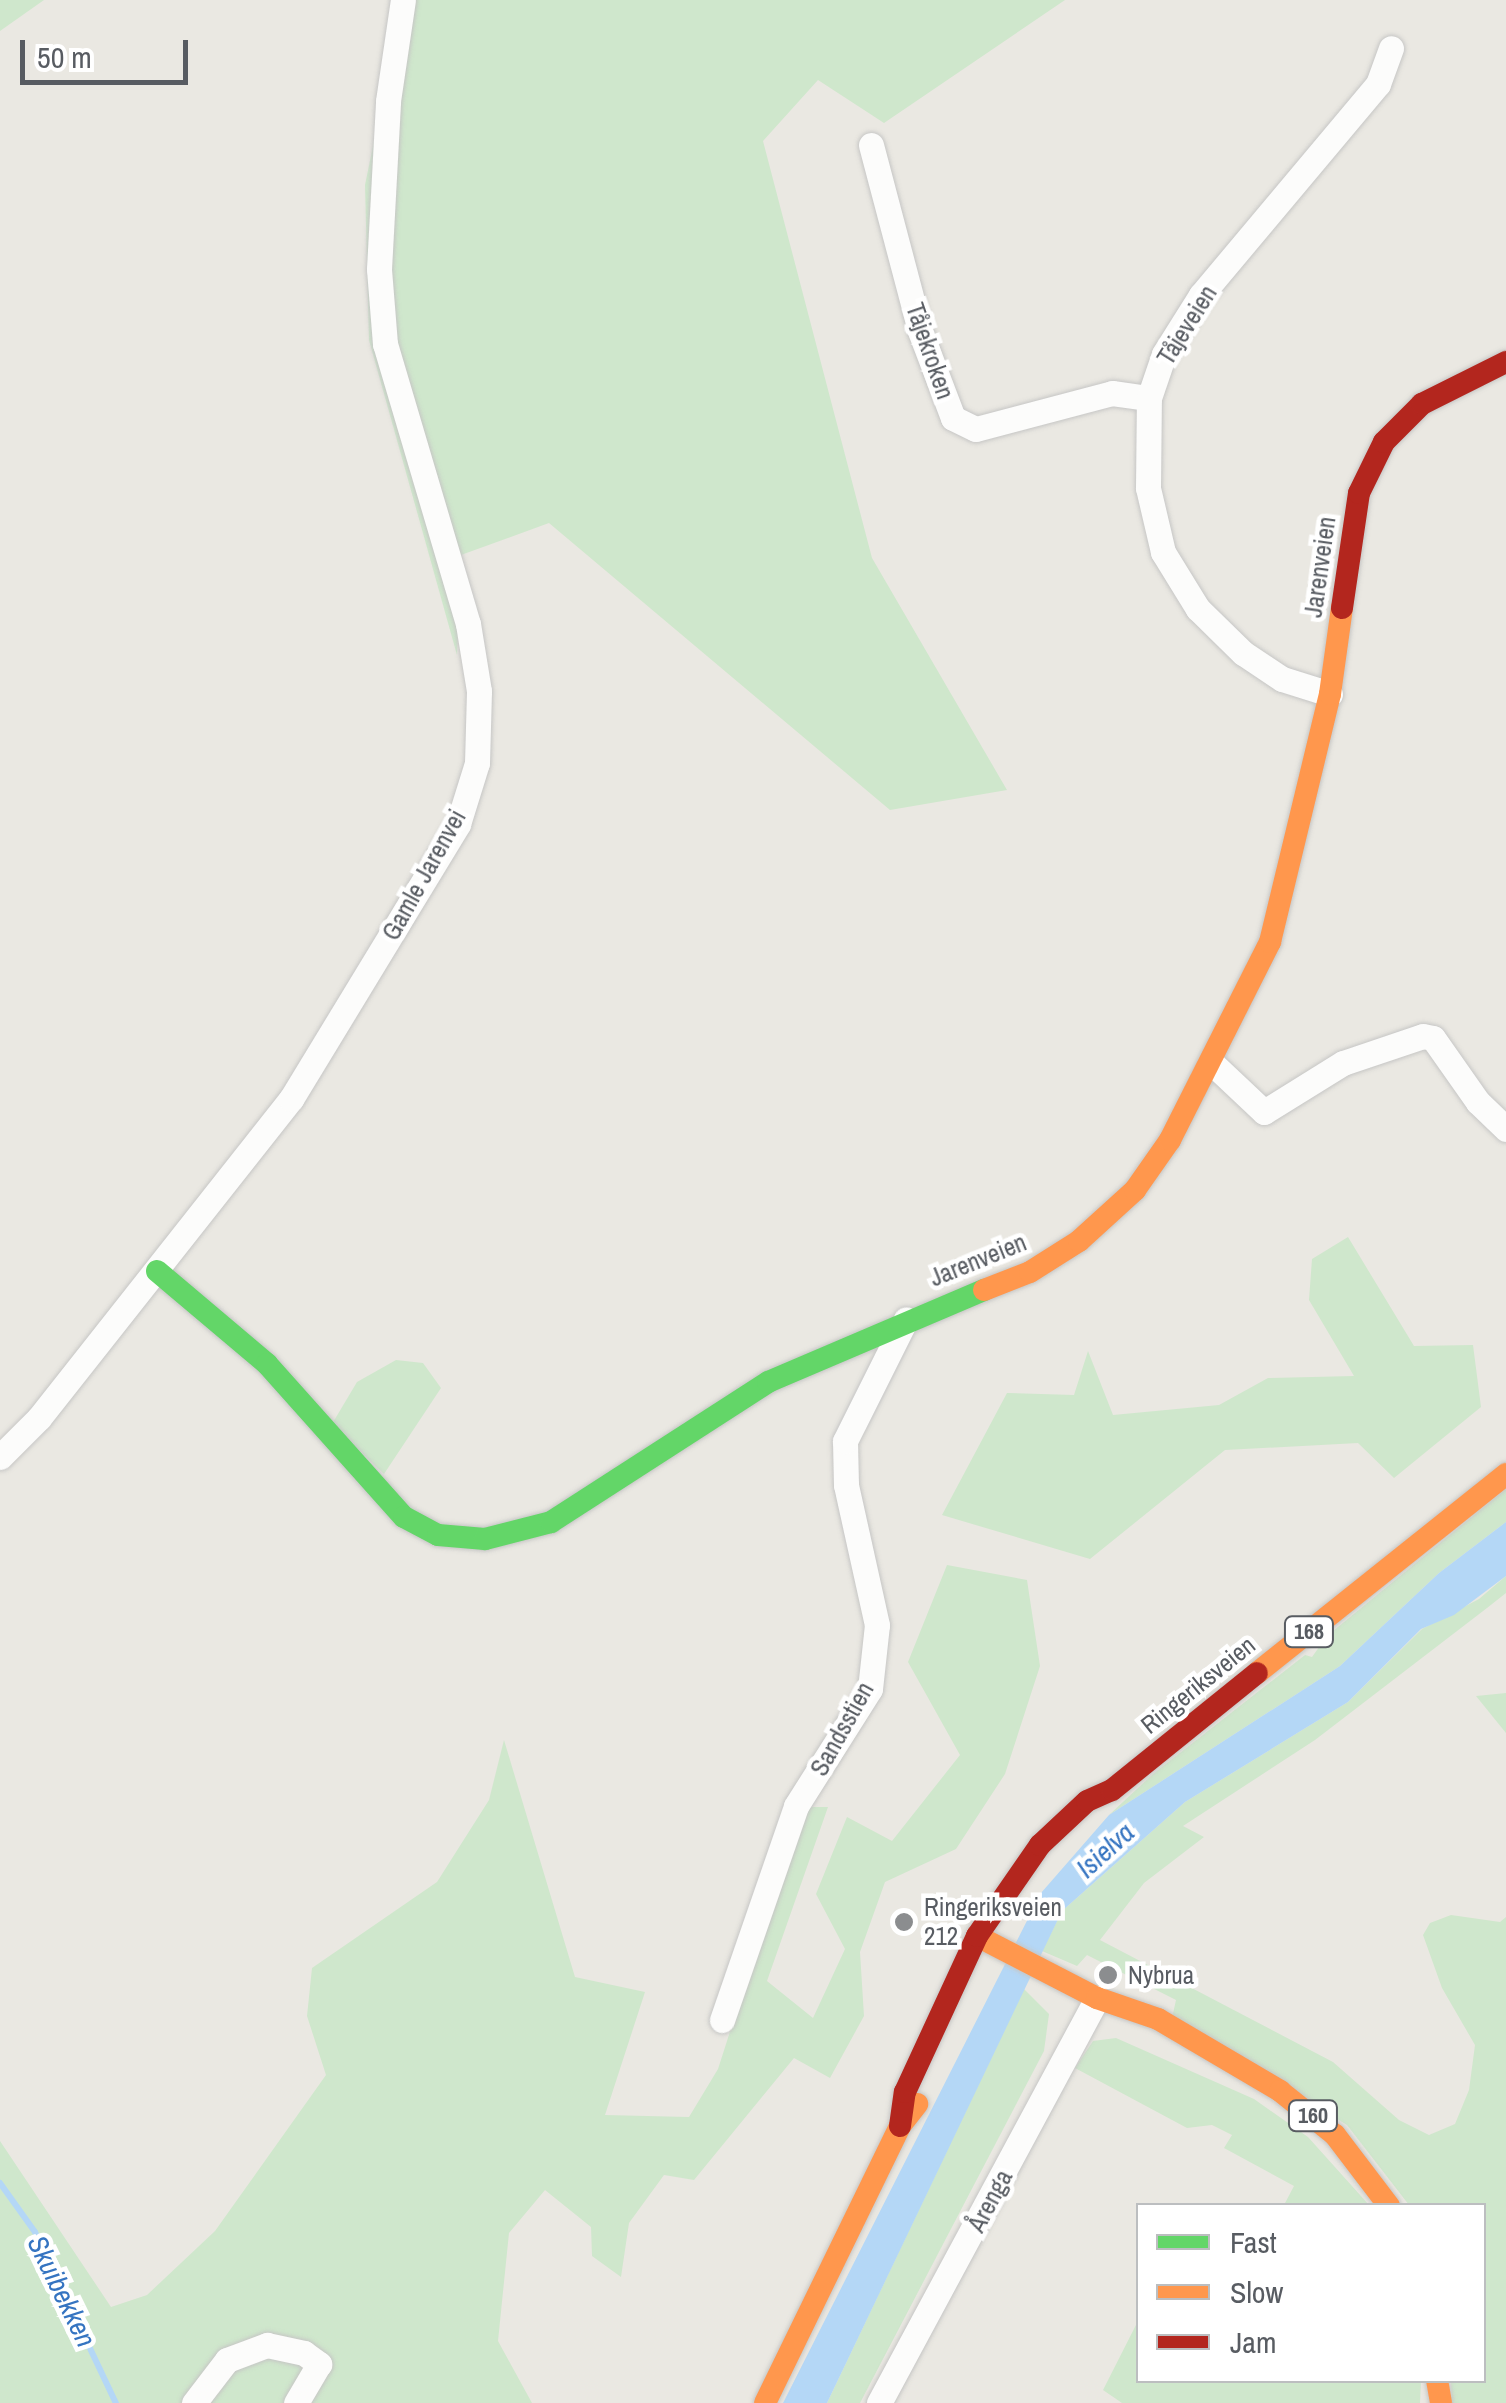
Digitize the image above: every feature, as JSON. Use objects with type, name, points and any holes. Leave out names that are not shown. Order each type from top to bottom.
[{"type":"street","name":"Gamle Jarenvei","points":[[0,1457],[156,1271],[300,1084],[458,824],[477,763],[479,690],[468,624],[385,344],[379,269],[388,101],[403,0]]},
{"type":"street","name":"Tåjeveien","points":[[1330,694],[1282,679],[1243,653],[1198,608],[1180,580],[1164,552],[1148,488],[1149,398],[1164,354],[1201,295],[1378,84],[1391,48]]},
{"type":"street","name":"Tåjekroken","points":[[871,145],[920,332],[953,418],[976,429],[1112,393],[1149,398]]},
{"type":"street","name":"Jarenveien","points":[[156,1271],[280,1378],[387,1502],[422,1529],[452,1538],[519,1535],[551,1522],[768,1382],[906,1318],[1030,1272],[1079,1241],[1135,1190],[1214,1064],[1270,942],[1330,694],[1359,493],[1384,442],[1448,386],[1506,362]]},
{"type":"street","points":[[1214,1064],[1264,1112],[1342,1063],[1423,1036],[1442,1048],[1478,1102],[1506,1129]]},
{"type":"street","name":"Sandsstien","points":[[722,2020],[796,1806],[870,1689],[878,1625],[846,1485],[845,1441],[906,1318]]},
{"type":"street","name":"Ringeriksveien","points":[[765,2403],[900,2126],[905,2092],[994,1946],[1040,1845],[1088,1800],[1112,1790],[1506,1474]]},
{"type":"street","name":"160","points":[[994,1946],[1098,1998],[1158,2019],[1311,2114],[1361,2164],[1387,2203]]},
{"type":"street","name":"Årenga","points":[[878,2403],[1098,1998]]},
{"type":"street","points":[[194,2403],[227,2360],[267,2345],[304,2353],[320,2364],[296,2403]]},
{"type":"green space","points":[[0,0],[44,0],[0,31]]},
{"type":"green space","points":[[403,0],[1065,0],[884,123],[818,80],[763,141],[872,558],[1007,790],[890,810],[549,523],[461,555],[457,655],[369,340],[365,185]]},
{"type":"green space","points":[[1348,1237],[1414,1346],[1473,1345],[1481,1407],[1394,1478],[1358,1443],[1225,1450],[1090,1559],[942,1515],[1007,1393],[1074,1395],[1088,1351],[1113,1415],[1219,1405],[1268,1378],[1354,1376],[1309,1300],[1312,1259]]},
{"type":"green space","points":[[396,1360],[423,1363],[441,1388],[384,1474],[332,1424],[357,1382]]},
{"type":"green space","points":[[1506,1489],[1506,1522],[1439,1573],[1340,1666],[1109,1815],[1153,1774],[1305,1655],[1312,1657],[1327,1636]]},
{"type":"green space","points":[[947,1565],[1027,1580],[1040,1666],[1005,1774],[956,1849],[885,1882],[860,1952],[864,2016],[830,2078],[794,2058],[694,2180],[664,2175],[629,2223],[621,2277],[592,2256],[591,2227],[545,2190],[509,2233],[498,2341],[532,2403],[0,2403],[0,2141],[111,2307],[147,2295],[215,2231],[326,2075],[307,2016],[312,1968],[437,1882],[489,1800],[504,1740],[575,1977],[645,1992],[605,2115],[689,2117],[718,2069],[802,1807],[828,1807],[767,1981],[813,2018],[845,1949],[816,1894],[847,1817],[892,1841],[960,1755],[908,1662]]},
{"type":"green space","points":[[1506,1576],[1506,1593],[1487,1608],[1315,1740],[1183,1826],[1204,1837],[1144,1883],[1100,1940],[1333,2062],[1399,2120],[1429,2135],[1455,2124],[1469,2090],[1475,2045],[1442,1988],[1423,1935],[1430,1923],[1451,1915],[1500,1922],[1506,1917],[1506,2403],[1452,2403],[1451,2383],[1486,2383],[1486,2203],[1407,2203],[1347,2125],[1172,2018],[1176,2000],[1087,1955],[1077,1966],[1042,1951],[1062,1911],[1185,1802],[1348,1702],[1422,1629],[1479,1599]]},
{"type":"green space","points":[[1506,1693],[1506,1733],[1476,1696]]},
{"type":"green space","points":[[1024,1989],[1049,2014],[1044,2051],[860,2403],[827,2403]]},
{"type":"green space","points":[[1116,2038],[1254,2099],[1308,2137],[1367,2203],[1285,2203],[1294,2186],[1224,2148],[1232,2135],[1212,2125],[1187,2128],[1075,2068],[1093,2041]]},
{"type":"green space","points":[[1136,2325],[1136,2383],[1421,2383],[1420,2403],[1122,2403],[1103,2390]]},
{"type":"water","name":"Isielva","points":[[1506,1522],[1506,1576],[1454,1615],[1421,1629],[1348,1702],[1185,1802],[1062,1911],[827,2403],[783,2403],[1041,1893],[1109,1815],[1340,1666],[1439,1573]]},
{"type":"waterway","name":"Skuibekken","points":[[0,2183],[35,2232],[116,2403]]},
{"type":"traffic: fast","points":[[157,1271],[267,1364],[404,1517],[438,1535],[485,1539],[551,1522],[768,1382],[984,1290]]},
{"type":"traffic: slow","points":[[984,1290],[1030,1272],[1079,1241],[1135,1190],[1170,1140],[1270,942],[1330,694],[1342,608]]},
{"type":"traffic: slow","points":[[1257,1673],[1506,1474]]},
{"type":"traffic: slow","points":[[977,1936],[1097,1998],[1158,2019],[1280,2091],[1335,2135],[1387,2203]]},
{"type":"traffic: slow","points":[[765,2403],[900,2126],[917,2104]]},
{"type":"traffic: slow","points":[[1438,2383],[1441,2403]]},
{"type":"traffic: jam","points":[[1342,608],[1359,493],[1384,442],[1422,404],[1506,362]]},
{"type":"traffic: jam","points":[[900,2126],[905,2092],[977,1936],[1040,1845],[1087,1801],[1112,1790],[1257,1673]]},
{"type":"place","name":"Ringeriksveien 212","points":[[904,1922]]},
{"type":"place","name":"Nybrua","points":[[1108,1975]]}]
